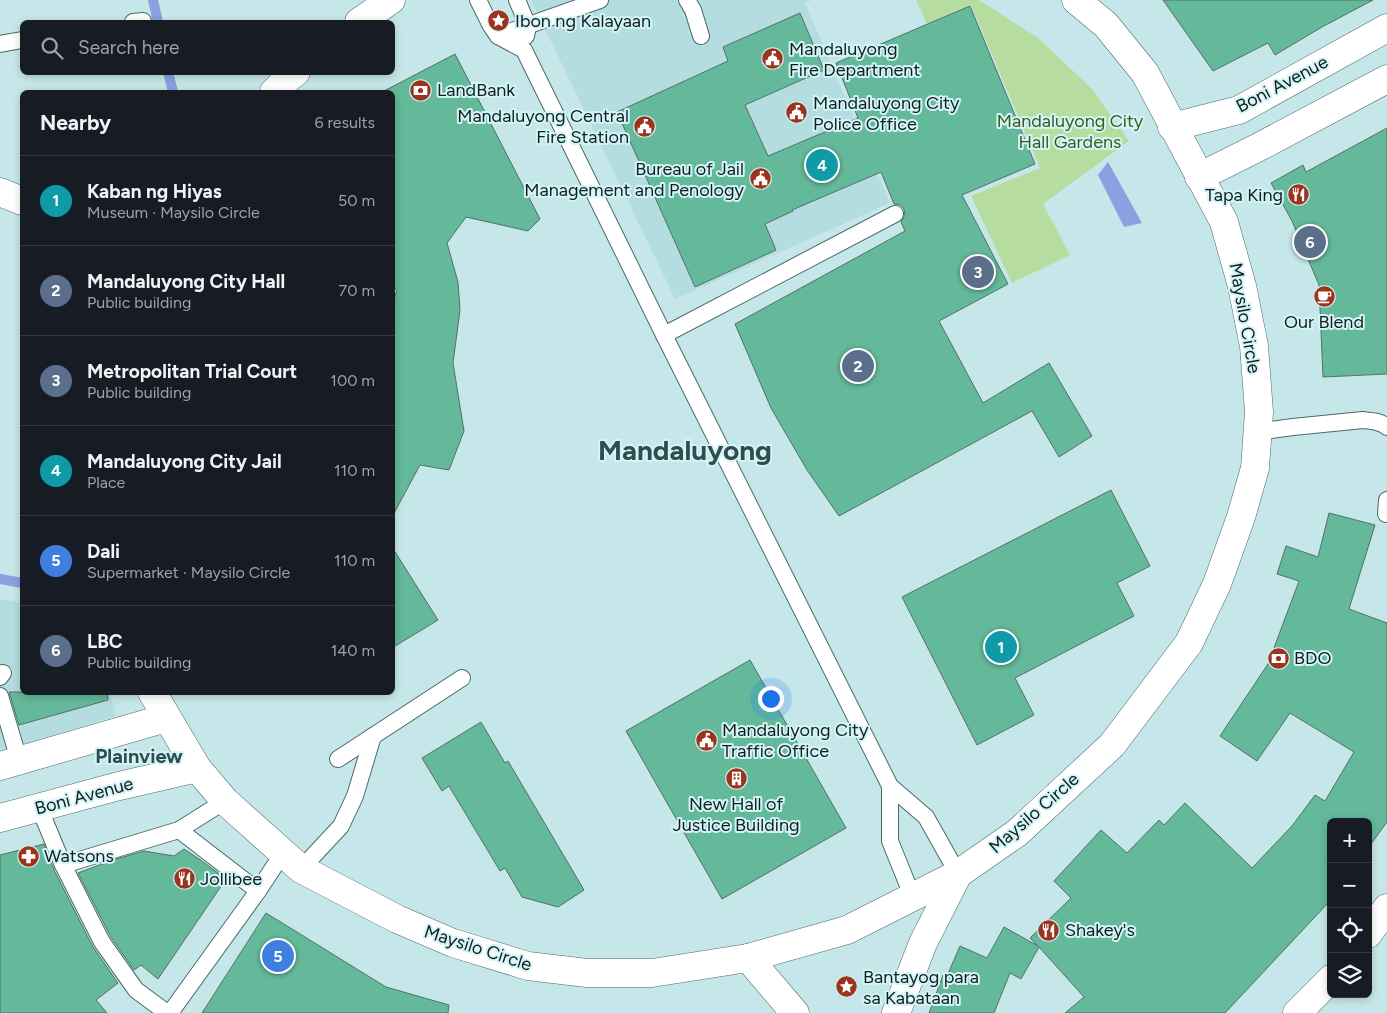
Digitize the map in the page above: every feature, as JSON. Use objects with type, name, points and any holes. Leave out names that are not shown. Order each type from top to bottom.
[{"type":"main road","points":[[362,20],[391,0]]},
{"type":"main road","name":"Maysilo Circle","points":[[154,695],[197,768],[225,801],[292,861],[397,919],[453,944],[528,966],[587,973],[652,973],[748,958],[847,930],[958,874],[1017,834],[1112,744],[1189,642],[1217,584],[1241,517],[1255,468],[1258,432],[1259,412],[1254,346],[1242,286],[1224,222],[1145,73],[1106,26],[1076,0]]},
{"type":"main road","name":"Boni Avenue","points":[[1172,127],[1238,110],[1387,28]]},
{"type":"main road","points":[[276,90],[293,75]]},
{"type":"main road","points":[[1199,177],[1387,79]]},
{"type":"main road","points":[[0,192],[20,200]]},
{"type":"main road","points":[[10,763],[166,718]]},
{"type":"main road","name":"Boni Avenue","points":[[0,818],[119,786],[197,768]]},
{"type":"main road","points":[[896,1013],[923,942],[958,874]]},
{"type":"main road","points":[[1372,929],[1387,908]]},
{"type":"main road","points":[[748,958],[794,1013]]},
{"type":"main road","points":[[1296,1013],[1327,983]]},
{"type":"lane","points":[[478,0],[498,36],[524,50],[664,335],[890,786],[926,816],[958,874]]},
{"type":"lane","points":[[517,0],[528,26],[524,50]]},
{"type":"lane","points":[[498,36],[600,0]]},
{"type":"lane","points":[[687,0],[694,10],[702,36]]},
{"type":"lane","points":[[0,44],[20,40]]},
{"type":"lane","points":[[664,335],[895,214]]},
{"type":"lane","points":[[1258,432],[1363,420],[1374,421],[1387,427]]},
{"type":"lane","points":[[338,759],[462,678]]},
{"type":"lane","points":[[0,696],[10,763]]},
{"type":"lane","points":[[39,807],[63,864],[102,942],[136,990],[168,1013],[258,891],[292,861],[341,826],[355,796],[373,736]]},
{"type":"lane","points":[[890,786],[890,841],[913,898]]},
{"type":"lane","points":[[63,864],[179,830],[225,801]]},
{"type":"lane","points":[[179,830],[258,891]]},
{"type":"shaded area","points":[[531,0],[812,0],[805,3],[890,203],[675,299]]},
{"type":"shaded area","points":[[0,599],[20,603],[20,695],[111,695],[116,716],[0,752]]},
{"type":"green space","name":"Mandaluyong City Hall Gardens","points":[[916,0],[979,0],[1038,38],[1092,89],[1129,141],[1043,204],[1070,255],[1012,283],[971,196],[1040,168],[971,5],[927,24]]},
{"type":"water","points":[[1108,162],[1142,223],[1124,227],[1098,175]]},
{"type":"building","points":[[1163,0],[1373,0],[1275,55],[1268,43],[1213,71]]},
{"type":"building","points":[[970,6],[1035,164],[962,195],[1008,284],[939,321],[983,403],[1049,363],[1092,436],[1059,457],[1032,411],[839,516],[807,470],[771,408],[735,324],[905,231],[901,222],[905,215],[904,209],[900,205],[894,204],[881,172],[792,210],[765,224],[776,250],[695,287],[617,112],[728,61],[723,47],[800,13],[824,70],[745,105],[768,156],[858,118],[836,63]]},
{"type":"building","points":[[455,54],[540,219],[528,231],[466,217],[447,243],[458,282],[460,310],[453,363],[464,431],[449,470],[420,465],[395,511],[395,296],[397,290],[395,288],[395,90],[386,90]]},
{"type":"building","points":[[1387,128],[1387,374],[1323,377],[1319,285],[1292,221],[1271,183],[1303,165],[1306,172]]},
{"type":"building","points":[[1111,490],[1150,566],[1117,583],[1134,616],[1015,678],[1034,715],[977,745],[902,597]]},
{"type":"building","points":[[1329,513],[1375,525],[1349,609],[1387,623],[1387,822],[1372,843],[1372,818],[1327,818],[1327,904],[1225,1013],[1065,1013],[1084,997],[1039,947],[1021,979],[1010,973],[994,1013],[929,1013],[943,975],[947,976],[960,946],[987,958],[1004,927],[1038,946],[1030,938],[1071,898],[1054,881],[1101,830],[1127,853],[1159,820],[1164,825],[1185,803],[1252,868],[1292,826],[1315,795],[1325,801],[1354,752],[1290,713],[1257,761],[1220,736],[1268,664],[1299,581],[1277,574],[1286,546],[1318,557]]},
{"type":"building","points":[[395,552],[438,620],[395,646]]},
{"type":"building","name":"New Hall of Justice Building","points":[[750,660],[846,828],[722,899],[626,731]]},
{"type":"building","points":[[9,692],[20,692],[20,695],[107,695],[108,700],[19,725]]},
{"type":"building","points":[[481,722],[505,763],[508,761],[584,890],[558,907],[522,897],[505,868],[500,871],[449,786],[442,791],[422,758]]},
{"type":"building","points":[[44,844],[54,870],[93,947],[118,983],[96,1000],[107,1013],[0,1013],[0,855]]},
{"type":"building","points":[[184,849],[226,879],[158,979],[141,965],[134,970],[111,937],[78,873],[144,851],[174,856]]},
{"type":"building","points":[[266,913],[386,987],[449,1005],[448,1013],[202,1013]]},
{"type":"waterway","points":[[153,0],[158,20]]},
{"type":"waterway","points":[[169,75],[172,90]]},
{"type":"waterway","points":[[0,579],[20,583]]},
{"type":"place","name":"Ibon ng Kalayaan","points":[[499,21]]},
{"type":"place","name":"Mandaluyong Fire Department","points":[[773,59]]},
{"type":"place","name":"LandBank","points":[[421,90]]},
{"type":"place","name":"Mandaluyong City Police Office","points":[[797,113]]},
{"type":"place","name":"Mandaluyong Central Fire Station","points":[[645,126]]},
{"type":"place","name":"Mandaluyong City Jail","points":[[822,165]]},
{"type":"place","name":"Bureau of Jail Management and Penology","points":[[760,179]]},
{"type":"place","name":"Tapa King","points":[[1299,195]]},
{"type":"place","name":"LBC","points":[[1310,242]]},
{"type":"place","name":"Metropolitan Trial Court","points":[[978,272]]},
{"type":"place","name":"Our Blend","points":[[1324,297]]},
{"type":"place","name":"Mandaluyong City Hall","points":[[858,366]]},
{"type":"place","name":"Kaban ng Hiyas","points":[[1001,647]]},
{"type":"place","name":"BDO","points":[[1278,658]]},
{"type":"place","name":"Mandaluyong City Traffic Office","points":[[706,740]]},
{"type":"place","name":"New Hall of Justice Building","points":[[736,779]]},
{"type":"place","name":"Watsons","points":[[28,856]]},
{"type":"place","name":"Jollibee","points":[[184,879]]},
{"type":"place","name":"Shakey's","points":[[1049,930]]},
{"type":"place","name":"Dali","points":[[278,956]]},
{"type":"place","name":"Bantayog para sa Kabataan","points":[[847,987]]},
{"type":"district","name":"Mandaluyong","points":[[685,450]]},
{"type":"district","name":"Plainview","points":[[139,756]]}]
